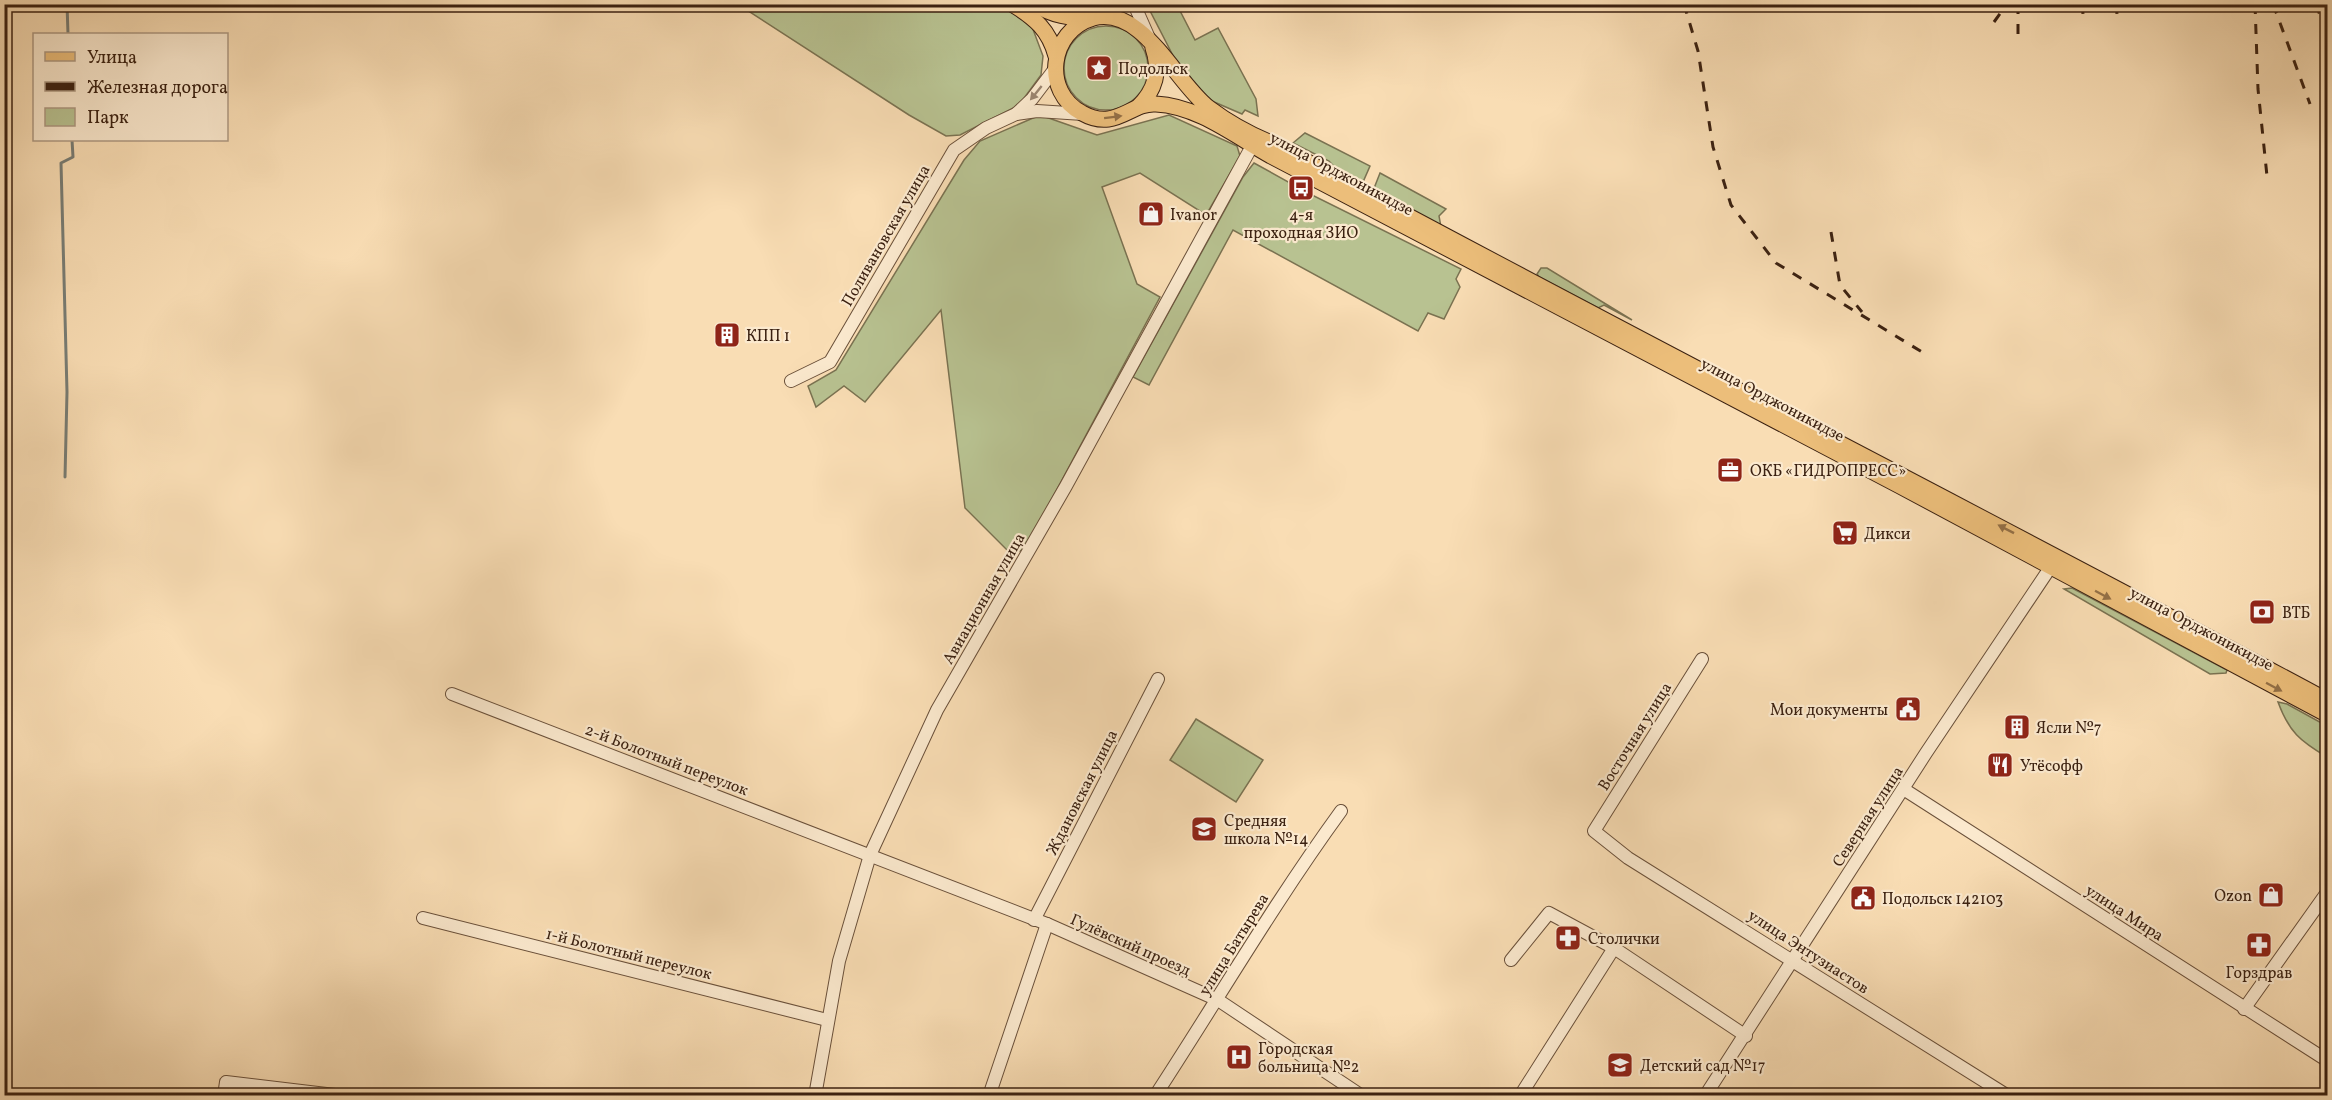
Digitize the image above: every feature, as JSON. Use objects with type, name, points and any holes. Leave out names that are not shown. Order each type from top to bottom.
[{"type":"main road","points":[[1034,4],[1049,13],[1066,18],[1107,17],[1126,21],[1142,32],[1204,112]]},
{"type":"main road","points":[[1014,6],[1040,24],[1051,38],[1062,96],[1083,114],[1110,119],[1153,104],[1204,112]]},
{"type":"main road","points":[[1055,63],[1070,32],[1094,18]]},
{"type":"main road","points":[[1136,110],[1147,99],[1156,79],[1156,56],[1150,42]]},
{"type":"main road","name":"улица Орджоникидзе","points":[[1204,112],[1252,146],[2328,701]]},
{"type":"main road","name":"улица Орджоникидзе","points":[[1204,112],[1276,145],[2055,562],[2328,715]]},
{"type":"street","points":[[1094,18],[1116,4]]},
{"type":"street","points":[[1134,4],[1150,42]]},
{"type":"street","points":[[1016,114],[1032,99],[1055,63]]},
{"type":"street","points":[[1016,114],[1037,111],[1083,114]]},
{"type":"street","name":"Поливановская улица","points":[[791,381],[830,362],[954,150],[986,128],[1016,114]]},
{"type":"street","name":"Авиационная улица","points":[[815,1095],[839,961],[870,855],[937,710],[1066,486],[1252,146]]},
{"type":"street","name":"Северная улица","points":[[1705,1095],[1746,1036],[1791,960],[2055,562]]},
{"type":"street","name":"Восточная улица","points":[[1594,831],[1702,658]]},
{"type":"street","name":"Ждановская улица","points":[[1034,920],[1158,679]]},
{"type":"street","name":"2-й Болотный переулок","points":[[452,694],[870,855]]},
{"type":"street","name":"улица Мира","points":[[1905,790],[2328,1061]]},
{"type":"street","name":"улица Батырева","points":[[1155,1095],[1218,1000],[1241,957],[1341,811]]},
{"type":"street","name":"улица Энтузиастов","points":[[1594,831],[1628,858],[2008,1095]]},
{"type":"street","name":"Гулёвский проезд","points":[[870,855],[1047,924],[1218,1000],[1362,1095]]},
{"type":"street","points":[[2244,1009],[2328,891]]},
{"type":"street","points":[[1511,960],[1549,913],[1614,948],[1746,1036]]},
{"type":"street","name":"1-й Болотный переулок","points":[[423,918],[827,1020]]},
{"type":"street","points":[[989,1095],[1047,924]]},
{"type":"street","points":[[1520,1095],[1614,948]]},
{"type":"street","points":[[224,1095],[226,1082],[343,1095]]},
{"type":"green space","points":[[739,5],[999,5],[1031,24],[1043,56],[1041,75],[1019,105],[960,135],[946,136],[909,115]]},
{"type":"green space","points":[[1147,5],[1177,5],[1195,40],[1218,28],[1256,99],[1258,116],[1245,110],[1242,114],[1205,98],[1182,73]]},
{"type":"green space","points":[[1106,26],[1122,29],[1136,38],[1145,52],[1148,68],[1145,84],[1136,98],[1122,107],[1106,110],[1090,107],[1076,98],[1067,84],[1064,68],[1067,52],[1076,38],[1090,29]]},
{"type":"green space","points":[[1040,115],[1097,135],[1169,115],[1237,146],[1240,156],[1206,215],[1140,173],[1102,187],[1137,284],[1160,297],[1025,549],[1011,554],[965,508],[941,310],[865,402],[844,386],[816,407],[808,386],[836,370],[964,160],[980,141]]},
{"type":"green space","points":[[1305,133],[1370,166],[1363,182],[1341,174],[1329,161],[1293,143]]},
{"type":"green space","points":[[1254,163],[1292,184],[1291,187],[1300,193],[1302,190],[1461,269],[1456,279],[1460,287],[1444,319],[1428,313],[1418,331],[1233,230],[1149,385],[1133,377],[1243,177]]},
{"type":"green space","points":[[1380,173],[1446,209],[1439,216],[1441,227],[1373,191]]},
{"type":"green space","points":[[1541,268],[1547,268],[1632,320],[1604,305],[1598,308],[1539,277],[1537,274]]},
{"type":"green space","points":[[2072,588],[2227,670],[2226,673],[2210,674],[2064,589]]},
{"type":"green space","points":[[2278,702],[2287,704],[2327,726],[2327,757],[2296,735],[2286,721]]},
{"type":"green space","points":[[1196,719],[1263,760],[1236,802],[1170,760]]},
{"type":"waterway","points":[[67,4],[68,33]]},
{"type":"waterway","points":[[65,477],[67,392],[61,163],[73,157],[72,141]]},
{"type":"railway","points":[[1684,4],[1698,51],[1713,147],[1731,205],[1776,263],[1922,352]]},
{"type":"railway","points":[[1994,22],[2007,4]]},
{"type":"railway","points":[[2018,4],[2018,37]]},
{"type":"railway","points":[[2082,4],[2083,14]]},
{"type":"railway","points":[[2116,4],[2117,14]]},
{"type":"railway","points":[[2255,4],[2258,89],[2267,176]]},
{"type":"railway","points":[[2273,4],[2310,104]]},
{"type":"railway","points":[[2316,4],[2328,38]]},
{"type":"railway","points":[[1831,232],[1840,285],[1862,312]]},
{"type":"place","name":"Подольск","points":[[1099,68]]},
{"type":"place","name":"4-я проходная ЗИО","points":[[1301,188]]},
{"type":"place","name":"Ivanor","points":[[1151,214]]},
{"type":"place","name":"КПП 1","points":[[727,335]]},
{"type":"place","name":"ОКБ «ГИДРОПРЕСС»","points":[[1730,470]]},
{"type":"place","name":"Дикси","points":[[1845,533]]},
{"type":"place","name":"ВТБ","points":[[2262,612]]},
{"type":"place","name":"Мои документы","points":[[1908,709]]},
{"type":"place","name":"Ясли №7","points":[[2017,727]]},
{"type":"place","name":"Утёсофф","points":[[2000,765]]},
{"type":"place","name":"Средняя школа №14","points":[[1204,829]]},
{"type":"place","name":"Ozon","points":[[2271,895]]},
{"type":"place","name":"Подольск 142103","points":[[1863,898]]},
{"type":"place","name":"Столички","points":[[1568,938]]},
{"type":"place","name":"Горздрав","points":[[2259,945]]},
{"type":"place","name":"Городская больница №2","points":[[1239,1057]]},
{"type":"place","name":"Детский сад №17","points":[[1620,1065]]}]
